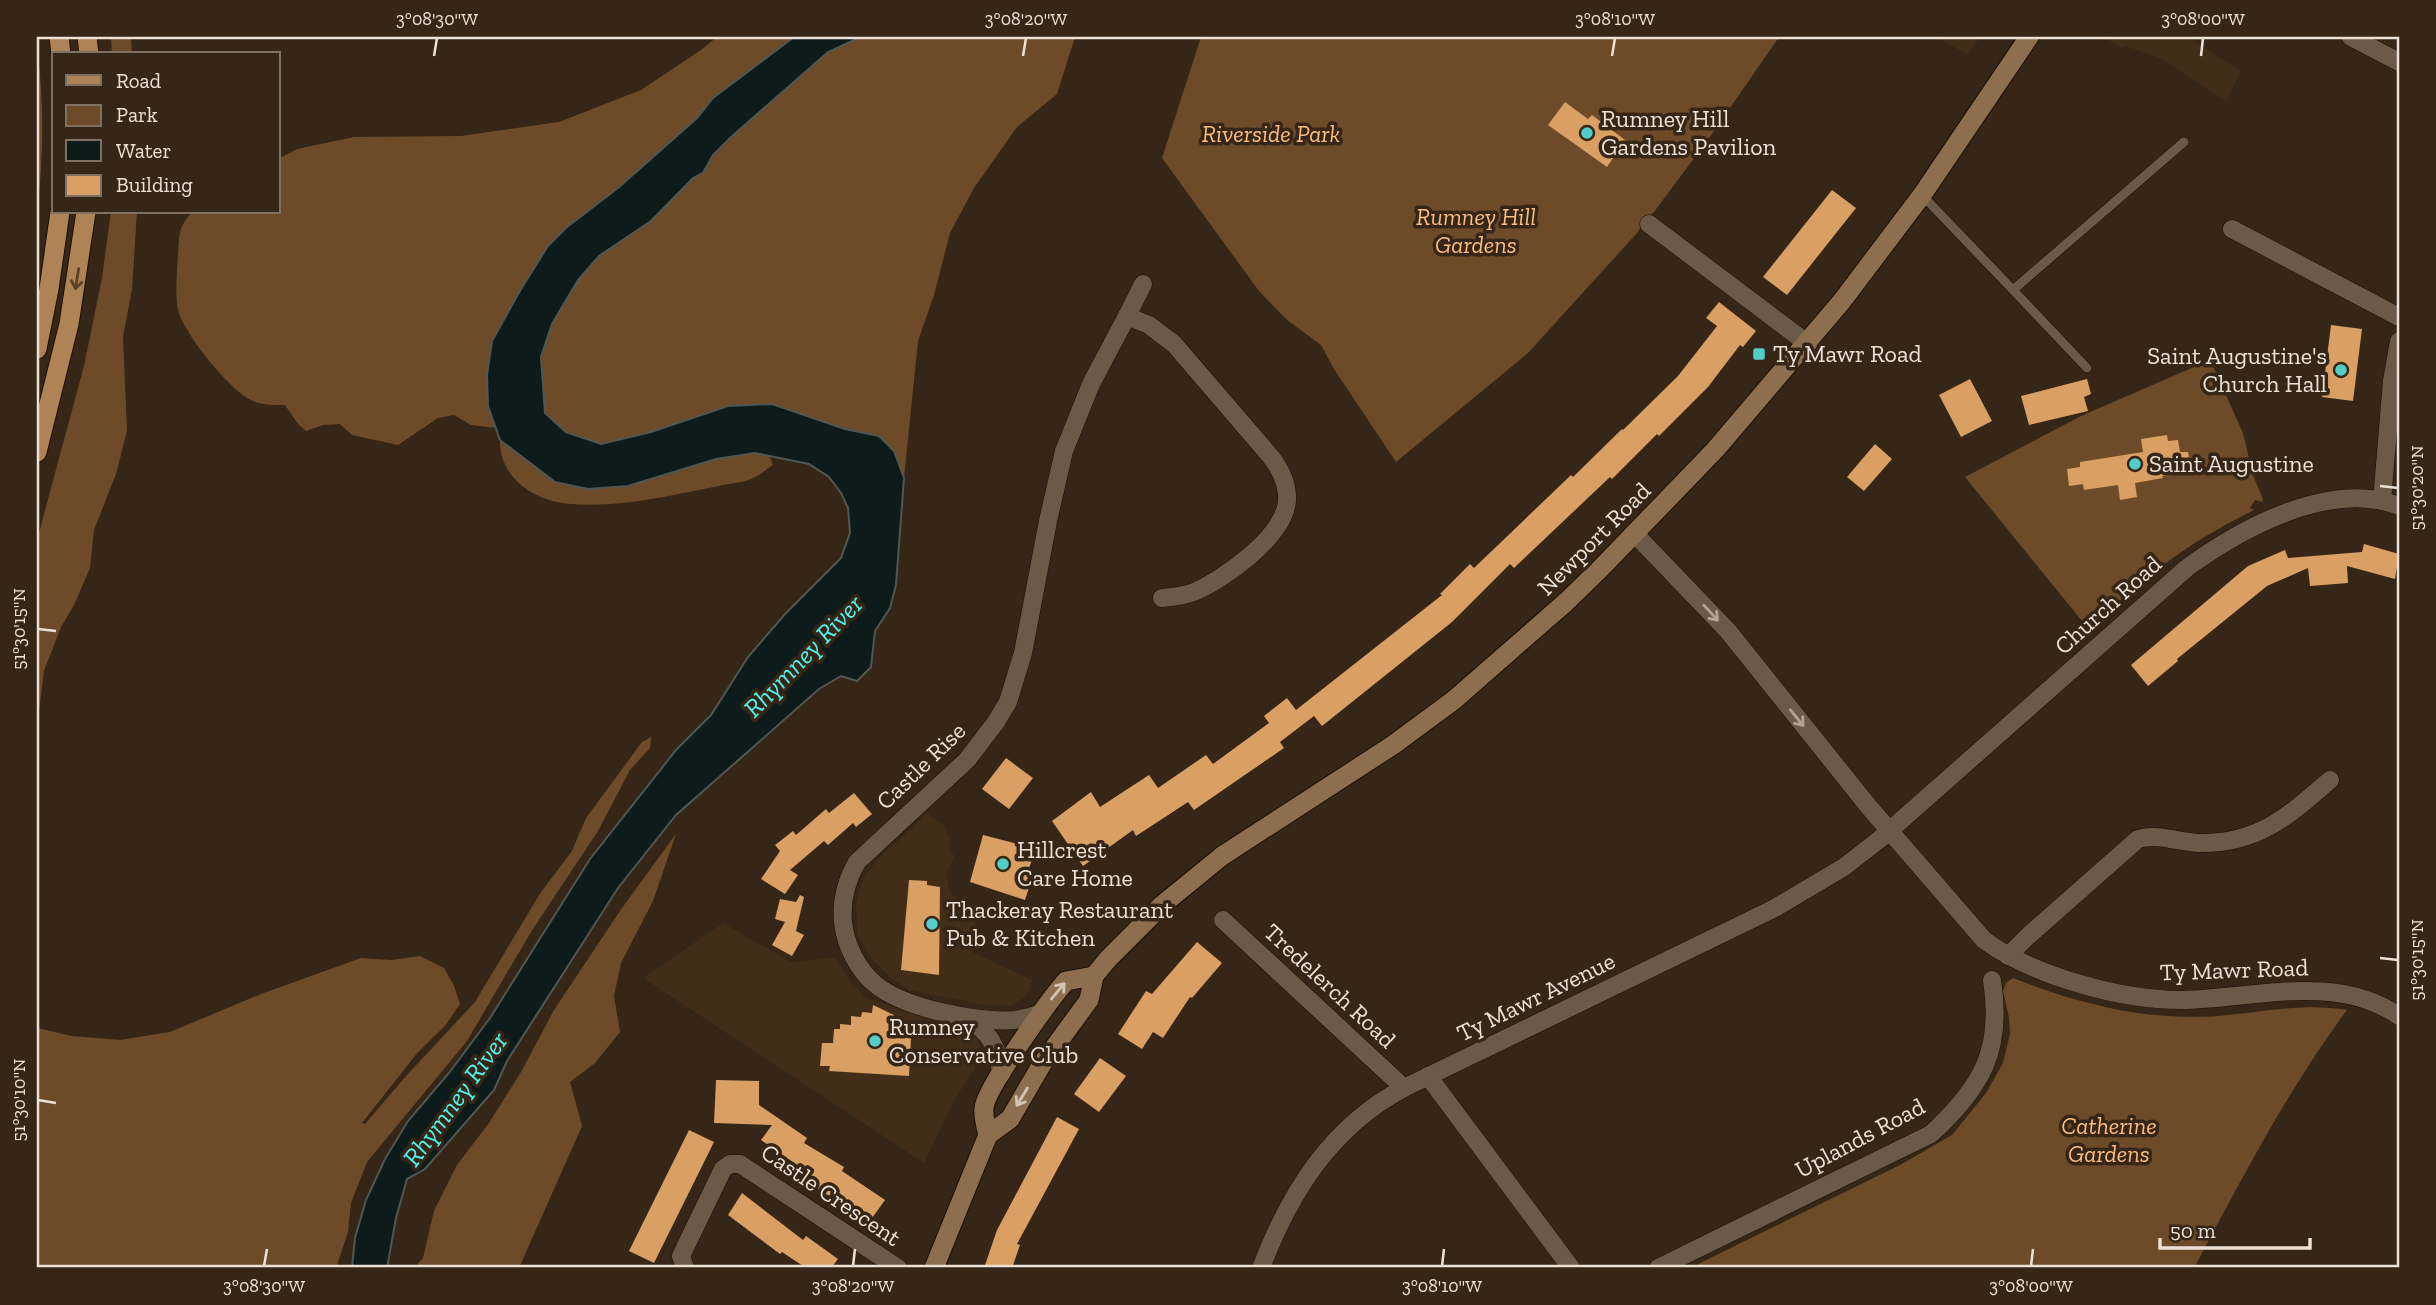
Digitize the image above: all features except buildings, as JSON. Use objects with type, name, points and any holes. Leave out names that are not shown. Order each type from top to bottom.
[{"type":"main road","name":"Newport Road","points":[[988,1135],[1010,1119],[1042,1064],[1089,1000],[1094,976],[1153,913],[1222,856],[1426,722],[1475,683],[1566,602],[1715,450],[1808,344],[1922,195],[2029,37]]},
{"type":"main road","points":[[37,349],[60,214]]},
{"type":"main road","points":[[37,452],[69,324],[86,214]]},
{"type":"main road","name":"Newport Road","points":[[933,1268],[988,1135],[984,1106],[1001,1074],[1040,1014],[1066,981],[1094,976]]},
{"type":"street","points":[[2351,37],[2399,62]]},
{"type":"street","points":[[1648,224],[1808,344]]},
{"type":"street","points":[[2232,229],[2399,317]]},
{"type":"street","name":"Castle Rise","points":[[1040,1014],[1014,1020],[968,1018],[911,1004],[874,983],[865,974],[848,945],[843,919],[844,892],[857,862],[967,760],[1008,702],[1023,653],[1064,451],[1091,384],[1143,284]]},
{"type":"street","points":[[1127,316],[1149,325],[1174,344],[1271,457],[1281,471],[1286,488],[1287,503],[1281,522],[1261,546],[1217,580],[1191,593],[1162,597]]},
{"type":"street","points":[[2382,500],[2392,381],[2399,341]]},
{"type":"street","name":"Church Road","points":[[1890,830],[2188,567],[2212,549],[2252,526],[2301,508],[2346,500],[2382,500],[2399,506]]},
{"type":"street","name":"Ty Mawr Road","points":[[1634,533],[1728,631],[1890,830],[1984,940],[2008,956],[2078,983],[2131,996],[2179,1000],[2334,991],[2364,998],[2399,1016]]},
{"type":"street","points":[[2008,956],[2138,839],[2148,836],[2201,843],[2246,836],[2283,820],[2330,780]]},
{"type":"street","name":"Ty Mawr Avenue","points":[[1261,1268],[1296,1196],[1335,1139],[1369,1108],[1428,1076],[1775,908],[1844,867],[1890,830]]},
{"type":"street","name":"Tredelerch Road","points":[[1223,920],[1404,1088]]},
{"type":"street","name":"Uplands Road","points":[[1658,1268],[1931,1134],[1962,1103],[1990,1056],[1996,1018],[1992,981]]},
{"type":"street","name":"Castle Rise","points":[[968,1018],[985,1030],[992,1040],[998,1052],[1001,1074]]},
{"type":"street","points":[[1428,1076],[1571,1268]]},
{"type":"street","name":"Castle Crescent","points":[[685,1268],[681,1256],[723,1169],[730,1164],[740,1164],[898,1268]]},
{"type":"lane","points":[[2012,290],[2184,142]]},
{"type":"lane","points":[[1922,195],[2087,368]]},
{"type":"shaded area","points":[[1937,37],[1980,37],[1968,55]]},
{"type":"shaded area","points":[[2104,37],[2197,37],[2195,42],[2241,71],[2226,102],[2164,60],[2126,46],[2121,48]]},
{"type":"shaded area","points":[[927,814],[945,825],[950,841],[948,850],[955,856],[947,872],[948,887],[953,896],[977,907],[970,951],[1032,980],[1027,995],[1013,1005],[989,1006],[909,990],[890,977],[871,958],[858,936],[856,903],[862,881],[877,860]]},
{"type":"shaded area","points":[[723,923],[791,962],[835,957],[848,978],[866,998],[969,1032],[979,1042],[981,1059],[955,1099],[924,1163],[643,978]]},
{"type":"green space","points":[[111,37],[131,37],[132,52],[112,52]]},
{"type":"green space","points":[[717,37],[794,37],[713,98],[697,118],[618,188],[488,406],[496,428],[471,425],[454,415],[438,418],[398,445],[352,435],[340,424],[323,425],[306,431],[285,405],[253,401],[233,386],[199,347],[182,320],[178,310],[176,283],[179,237],[184,223],[191,214],[280,214],[280,158],[297,149],[354,137],[461,136],[559,122],[641,90]]},
{"type":"green space","points":[[861,37],[1075,37],[1057,94],[1017,127],[974,188],[950,233],[934,295],[918,341],[904,478],[894,451],[879,436],[728,406],[651,432],[601,444],[566,432],[545,413],[541,357],[552,324],[578,280],[599,256],[651,221],[693,178],[703,173],[713,155],[730,138],[828,52]]},
{"type":"green space","name":"Rumney Hill Gardens","points":[[1201,37],[1779,37],[1712,134],[1654,212],[1640,224],[1637,233],[1528,353],[1396,462],[1321,345],[1287,320],[1259,291],[1162,158]]},
{"type":"green space","points":[[37,46],[42,128],[37,211]]},
{"type":"green space","points":[[111,214],[137,214],[132,289],[123,337],[127,431],[116,474],[94,530],[90,568],[61,627],[44,671],[37,727],[37,540],[84,366],[102,278]]},
{"type":"green space","points":[[2210,360],[2243,433],[2262,502],[2255,500],[2250,508],[2254,510],[2168,562],[2091,632],[1965,477],[2081,416]]},
{"type":"green space","points":[[500,440],[519,453],[682,468],[755,453],[769,456],[773,465],[747,481],[645,500],[571,504],[545,499],[522,486],[506,466],[501,454]]},
{"type":"green space","points":[[651,737],[650,748],[630,770],[598,831],[531,932],[467,1041],[367,1162],[351,1203],[348,1232],[336,1268],[37,1268],[37,1028],[72,1036],[120,1040],[170,1032],[261,994],[361,958],[391,960],[420,956],[444,968],[460,1004],[445,1026],[418,1052],[362,1123],[365,1124],[475,1002],[541,892],[572,851],[586,818],[642,742]]},
{"type":"green space","points":[[676,834],[653,901],[621,963],[614,996],[620,1032],[595,1063],[570,1082],[582,1126],[519,1268],[414,1268],[423,1258],[434,1211],[457,1165],[489,1123],[521,1072],[554,1010],[622,908]]},
{"type":"green space","name":"Catherine Gardens","points":[[2013,978],[2088,1003],[2165,1016],[2218,1016],[2315,1007],[2347,1010],[2285,1104],[2194,1268],[1690,1268],[1900,1165],[1952,1135],[1986,1093],[2003,1063],[2010,1034],[2003,991],[2006,983]]},
{"type":"water","name":"Rhymney River","points":[[794,37],[861,37],[828,52],[730,138],[713,155],[703,173],[693,178],[651,221],[599,256],[578,280],[552,324],[541,357],[545,413],[566,432],[601,444],[651,432],[728,406],[772,404],[845,429],[879,436],[894,451],[904,478],[896,585],[890,608],[875,631],[871,667],[857,681],[841,676],[819,689],[676,815],[618,888],[507,1061],[494,1090],[425,1169],[407,1179],[396,1218],[387,1268],[352,1268],[355,1238],[366,1200],[385,1159],[408,1121],[449,1073],[490,1018],[590,859],[676,750],[711,715],[748,657],[786,613],[841,558],[850,533],[848,508],[841,493],[829,477],[809,464],[755,453],[716,459],[628,486],[588,489],[555,482],[500,440],[488,406],[487,375],[492,341],[548,246],[697,118],[713,98]]},
{"type":"place","name":"Rumney Hill Gardens Pavilion","points":[[1587,133]]},
{"type":"place","name":"Ty Mawr Road","points":[[1759,354]]},
{"type":"place","name":"Saint Augustine's Church Hall","points":[[2341,370]]},
{"type":"place","name":"Saint Augustine","points":[[2135,464]]},
{"type":"place","name":"Hillcrest Care Home","points":[[1003,864]]},
{"type":"place","name":"Thackeray Restaurant Pub & Kitchen","points":[[932,924]]},
{"type":"place","name":"Rumney Conservative Club","points":[[875,1041]]},
{"type":"park label","name":"Riverside Park","points":[[1271,134]]}]
